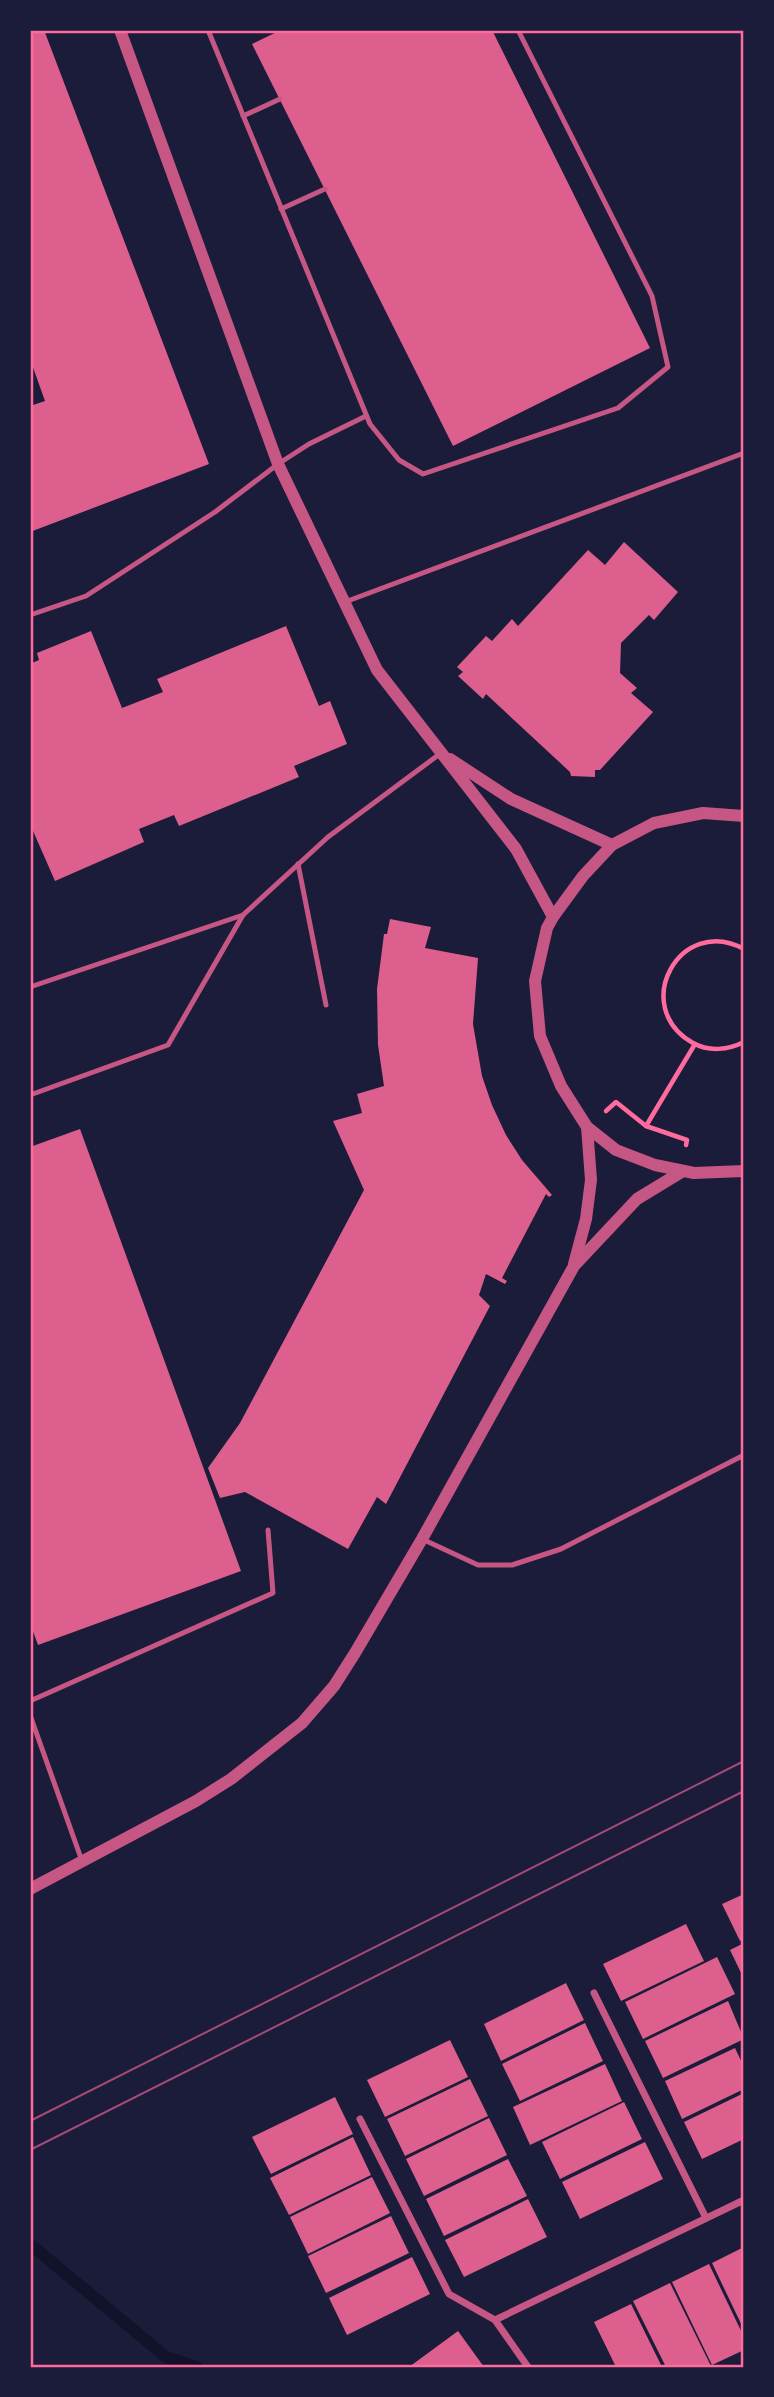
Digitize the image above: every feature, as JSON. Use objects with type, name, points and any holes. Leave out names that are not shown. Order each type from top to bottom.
[{"type":"street","points":[[120,30],[278,464],[377,670],[516,849],[553,917]]},
{"type":"street","points":[[441,753],[511,799],[612,845]]},
{"type":"street","points":[[744,816],[703,813],[654,823],[612,845],[583,876],[553,917],[547,928],[536,981],[540,1036],[561,1086],[587,1127],[616,1150],[655,1165],[694,1173],[744,1171]]},
{"type":"street","points":[[574,1266],[586,1219],[591,1181],[587,1127]]},
{"type":"street","points":[[30,1889],[196,1801],[231,1779],[302,1723],[334,1686],[422,1539],[574,1266],[637,1199],[683,1171]]},
{"type":"street","points":[[594,1993],[706,2218]]},
{"type":"street","points":[[360,2119],[449,2294],[495,2320],[528,2367]]},
{"type":"street","points":[[495,2320],[744,2200]]},
{"type":"lane","points":[[208,30],[370,425],[399,460],[423,474],[618,408],[668,367],[652,296],[518,30]]},
{"type":"lane","points":[[243,116],[280,99]]},
{"type":"lane","points":[[281,209],[325,189]]},
{"type":"lane","points":[[30,615],[86,596],[215,512],[278,464],[309,444],[366,415]]},
{"type":"lane","points":[[345,602],[744,453]]},
{"type":"lane","points":[[30,1095],[167,1045],[243,915],[328,837],[441,753]]},
{"type":"lane","points":[[298,864],[326,1006]]},
{"type":"lane","points":[[30,987],[243,915]]},
{"type":"lane","points":[[422,1539],[478,1565],[512,1565],[562,1549],[744,1455]]},
{"type":"lane","points":[[30,1700],[273,1594],[268,1530]]},
{"type":"lane","points":[[30,1715],[82,1861]]},
{"type":"path","points":[[744,949],[735,944],[718,941],[702,943],[686,950],[674,962],[666,976],[663,993],[665,1010],[672,1025],[683,1038],[715,1049],[744,1042]]},
{"type":"path","points":[[646,1126],[695,1044]]},
{"type":"path","points":[[605,1112],[616,1102],[646,1126],[687,1140],[685,1156]]},
{"type":"building","points":[[30,30],[44,30],[209,464],[30,532],[30,406],[45,401],[30,359]]},
{"type":"building","points":[[281,30],[492,30],[650,348],[453,446],[252,44]]},
{"type":"building","points":[[624,542],[678,592],[654,620],[649,615],[621,643],[620,673],[637,688],[631,693],[653,712],[600,770],[595,770],[595,777],[571,776],[570,772],[486,694],[483,699],[458,676],[463,672],[457,667],[486,636],[492,641],[512,619],[518,626],[588,550],[605,565]]},
{"type":"building","points":[[286,626],[319,706],[330,701],[347,744],[294,766],[299,777],[179,826],[174,815],[139,829],[144,842],[55,881],[30,824],[30,664],[39,660],[37,653],[91,631],[122,708],[163,692],[157,679]]},
{"type":"building","points":[[390,919],[431,927],[425,948],[478,958],[473,1024],[482,1076],[506,1135],[522,1160],[552,1195],[549,1197],[546,1194],[502,1278],[507,1281],[505,1284],[486,1274],[479,1295],[490,1306],[386,1504],[377,1497],[348,1549],[245,1492],[220,1498],[208,1468],[240,1423],[364,1190],[333,1121],[362,1113],[357,1094],[384,1086],[378,1045],[377,989],[384,934],[387,934]]},
{"type":"building","points":[[80,1129],[241,1571],[38,1645],[30,1623],[30,1147]]},
{"type":"building","points":[[744,1894],[744,1939],[740,1941],[722,1904]]},
{"type":"building","points":[[686,1924],[704,1961],[621,2001],[603,1964]]},
{"type":"building","points":[[744,1943],[744,1979],[730,1950]]},
{"type":"building","points":[[717,1957],[735,1994],[643,2039],[625,2002]]},
{"type":"building","points":[[566,1983],[584,2020],[501,2061],[484,2024]]},
{"type":"building","points":[[728,2001],[744,2039],[663,2078],[645,2041]]},
{"type":"building","points":[[585,2023],[603,2061],[520,2101],[502,2064]]},
{"type":"building","points":[[450,2040],[468,2077],[385,2117],[367,2080]]},
{"type":"building","points":[[735,2048],[744,2067],[744,2089],[682,2119],[665,2081]]},
{"type":"building","points":[[605,2064],[622,2101],[530,2145],[513,2107]]},
{"type":"building","points":[[470,2079],[488,2116],[405,2156],[387,2119]]},
{"type":"building","points":[[744,2093],[744,2139],[702,2159],[684,2122]]},
{"type":"building","points":[[335,2097],[353,2134],[271,2174],[252,2137]]},
{"type":"building","points":[[624,2102],[642,2139],[560,2179],[542,2142]]},
{"type":"building","points":[[489,2118],[507,2155],[424,2196],[406,2159]]},
{"type":"building","points":[[353,2137],[371,2175],[289,2215],[270,2178]]},
{"type":"building","points":[[645,2142],[663,2179],[580,2219],[562,2182]]},
{"type":"building","points":[[508,2159],[527,2196],[444,2236],[426,2199]]},
{"type":"building","points":[[372,2177],[390,2213],[308,2254],[290,2217]]},
{"type":"building","points":[[528,2199],[547,2237],[464,2277],[445,2240]]},
{"type":"building","points":[[391,2216],[409,2253],[326,2293],[308,2256]]},
{"type":"building","points":[[744,2247],[744,2330],[712,2263]]},
{"type":"building","points":[[412,2257],[430,2294],[347,2335],[329,2298]]},
{"type":"building","points":[[709,2264],[744,2337],[744,2350],[712,2365],[672,2282]]},
{"type":"building","points":[[670,2283],[711,2366],[666,2367],[633,2301]]},
{"type":"building","points":[[631,2304],[662,2367],[616,2367],[594,2322]]},
{"type":"building","points":[[458,2331],[484,2367],[409,2367]]},
{"type":"waterway","points":[[30,2244],[166,2357],[197,2367]]},
{"type":"tram line","points":[[30,2121],[744,1761]]},
{"type":"tram line","points":[[30,2150],[744,1791]]}]
